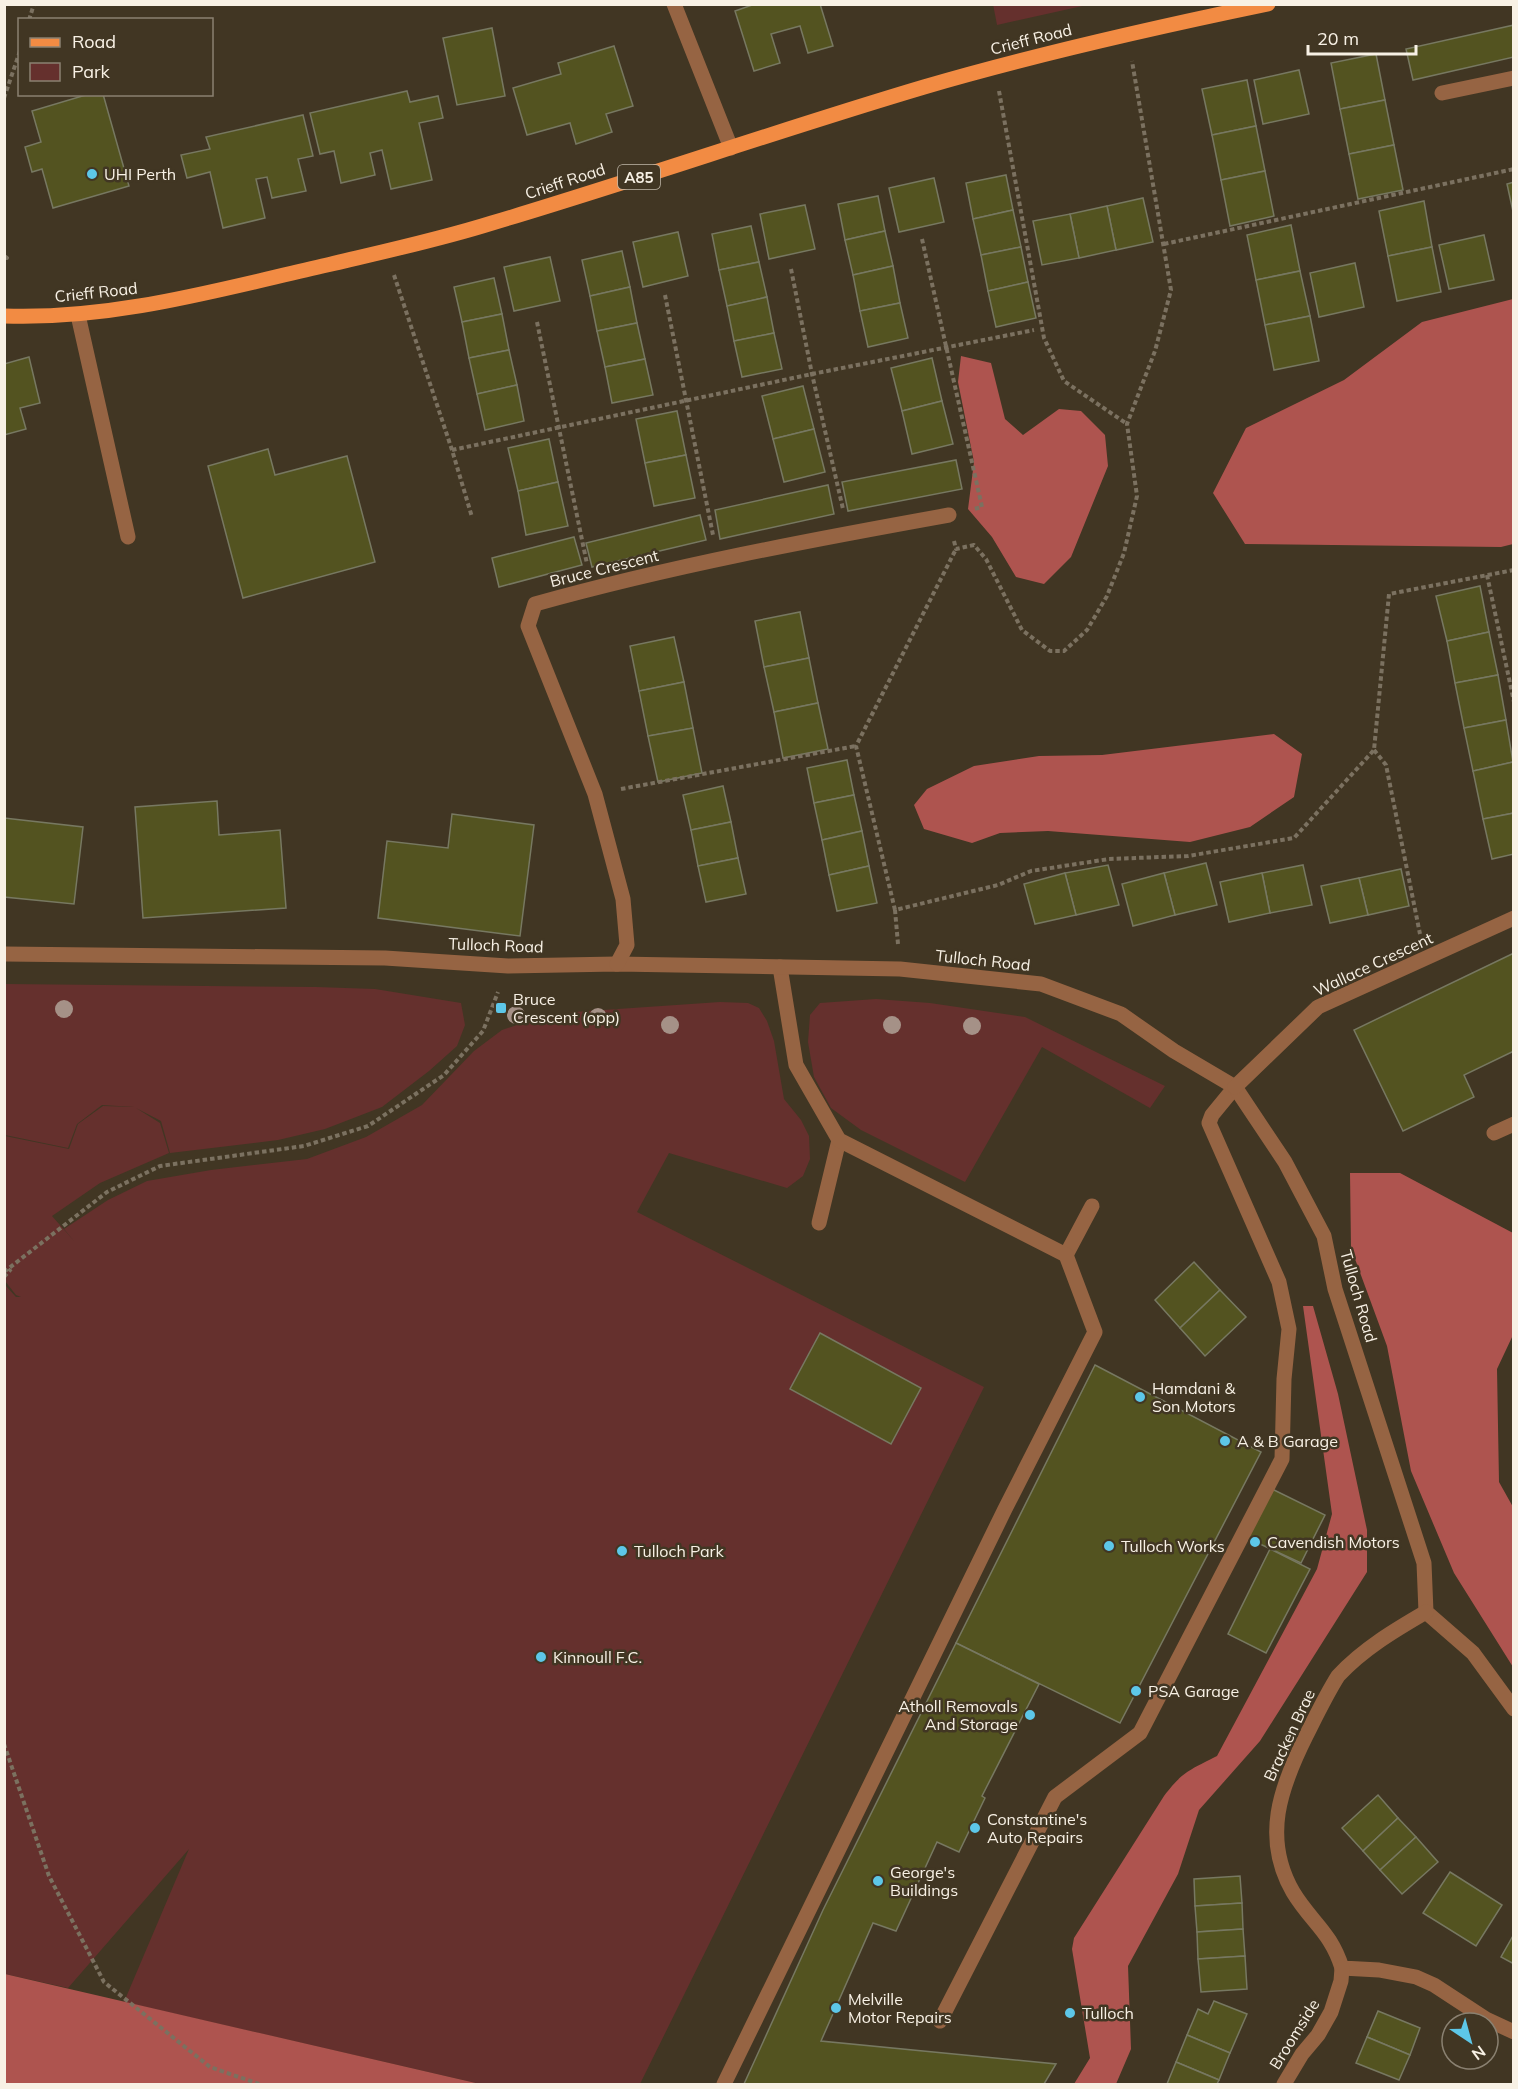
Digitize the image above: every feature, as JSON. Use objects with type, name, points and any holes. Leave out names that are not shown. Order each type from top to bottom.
[{"type":"main road","name":"Crieff Road","points":[[4,315],[78,315],[159,303],[386,251],[490,224],[994,67],[1127,34],[1268,4]]},
{"type":"street","points":[[674,4],[731,148]]},
{"type":"street","points":[[1442,93],[1514,78]]},
{"type":"street","points":[[78,315],[128,537]]},
{"type":"street","name":"Bruce Crescent","points":[[617,964],[627,945],[623,899],[595,794],[528,626],[535,604],[592,588],[718,559],[949,515]]},
{"type":"street","name":"Wallace Crescent","points":[[940,2021],[1055,1797],[1140,1733],[1282,1459],[1284,1379],[1289,1329],[1285,1304],[1279,1282],[1209,1123],[1212,1115],[1235,1087],[1318,1008],[1514,918]]},
{"type":"street","name":"Tulloch Road","points":[[4,954],[385,958],[508,966],[617,964],[900,969],[1041,984],[1121,1014],[1174,1051],[1235,1087],[1285,1162],[1324,1236],[1335,1289],[1424,1563],[1426,1612]]},
{"type":"street","points":[[724,2085],[1005,1509],[1095,1332],[1066,1255],[839,1140],[796,1065],[780,966]]},
{"type":"street","points":[[1494,1133],[1514,1124]]},
{"type":"street","points":[[819,1223],[839,1140]]},
{"type":"street","points":[[1066,1255],[1092,1206]]},
{"type":"street","points":[[1426,1612],[1473,1653],[1514,1709]]},
{"type":"street","name":"Bracken Brae","points":[[1342,1968],[1329,1937],[1301,1905],[1285,1871],[1277,1834],[1281,1793],[1288,1771],[1338,1676],[1349,1664],[1390,1633],[1426,1612]]},
{"type":"street","points":[[1342,1968],[1379,1970],[1416,1977],[1434,1985],[1486,2019],[1514,2032]]},
{"type":"street","name":"Broomside","points":[[1284,2085],[1331,2012],[1341,1981],[1342,1968]]},
{"type":"path","points":[[956,549],[974,545],[986,559],[1022,630],[1050,651],[1064,651],[1087,630],[1107,596],[1124,553],[1137,496],[1127,424],[1155,351],[1171,290],[1127,34]]},
{"type":"path","points":[[4,98],[18,57]]},
{"type":"path","points":[[994,67],[1044,338],[1064,381],[1127,424]]},
{"type":"path","points":[[1164,244],[1514,169]]},
{"type":"path","points":[[900,969],[895,910],[856,746],[956,549],[949,515],[982,507],[922,239]]},
{"type":"path","points":[[386,251],[472,517]]},
{"type":"path","points":[[791,269],[812,374],[849,533]]},
{"type":"path","points":[[664,295],[718,559]]},
{"type":"path","points":[[537,322],[592,588]]},
{"type":"path","points":[[452,450],[1034,330]]},
{"type":"path","points":[[895,910],[998,885],[1031,871],[1109,859],[1188,856],[1294,838],[1374,750],[1389,594],[1514,570]]},
{"type":"path","points":[[1486,575],[1514,702]]},
{"type":"path","points":[[595,794],[856,746]]},
{"type":"path","points":[[1374,750],[1386,765],[1425,958]]},
{"type":"path","points":[[4,1272],[107,1192],[160,1166],[304,1146],[368,1126],[444,1075],[483,1031],[508,966]]},
{"type":"path","points":[[4,1277],[16,1264]]},
{"type":"path","points":[[4,1744],[49,1876],[104,1982],[210,2067],[259,2085]]},
{"type":"green space","points":[[993,4],[1087,4],[1087,5],[997,25]]},
{"type":"green space","points":[[5,984],[375,989],[461,1003],[465,1025],[457,1046],[382,1107],[325,1129],[278,1140],[170,1153],[161,1121],[136,1108],[160,1123],[169,1153],[100,1183],[52,1216],[74,1241],[64,1229],[108,1200],[147,1181],[211,1170],[307,1159],[366,1137],[422,1105],[474,1051],[502,1030],[526,1022],[574,1012],[720,1002],[748,1003],[759,1008],[767,1021],[774,1041],[784,1099],[801,1120],[809,1136],[810,1159],[803,1176],[787,1188],[669,1153],[637,1212],[984,1387],[640,2084],[480,2084],[124,2002],[189,1849],[68,1988],[5,1974],[6,1286],[16,1297],[21,1297],[16,1295],[5,1281],[5,1136],[69,1149],[78,1124],[103,1106],[134,1107],[102,1105],[77,1124],[68,1148],[5,1135]]},
{"type":"green space","points":[[876,999],[930,1003],[1025,1017],[1165,1086],[1150,1108],[1042,1047],[965,1182],[861,1130],[831,1108],[814,1077],[808,1042],[810,1015],[820,1003]]},
{"type":"shaded area","points":[[1513,299],[1513,544],[1501,547],[1245,544],[1213,493],[1246,428],[1344,380],[1422,322]]},
{"type":"shaded area","points":[[961,356],[991,363],[1005,419],[1023,435],[1059,409],[1081,411],[1105,435],[1108,466],[1071,557],[1044,584],[1016,577],[992,537],[968,509],[974,462],[958,382]]},
{"type":"shaded area","points":[[1274,734],[1302,754],[1294,797],[1250,827],[1190,842],[1048,831],[1000,833],[972,843],[924,829],[914,805],[927,789],[974,766],[1039,756],[1102,755]]},
{"type":"shaded area","points":[[1350,1173],[1400,1173],[1513,1233],[1513,1335],[1497,1369],[1499,1482],[1513,1507],[1513,1667],[1454,1573],[1411,1471],[1387,1346],[1351,1248]]},
{"type":"shaded area","points":[[1303,1306],[1313,1306],[1338,1394],[1367,1530],[1367,1572],[1260,1741],[1199,1810],[1178,1874],[1128,1966],[1131,2049],[1116,2084],[1074,2084],[1090,2058],[1072,1949],[1074,1938],[1164,1796],[1176,1781],[1217,1756],[1317,1569],[1332,1514]]},
{"type":"shaded area","points":[[5,1974],[480,2084],[5,2084]]},
{"type":"building","points":[[755,4],[820,4],[833,46],[808,53],[800,26],[771,34],[780,63],[754,71],[735,11]]},
{"type":"building","points":[[1514,25],[1514,57],[1413,80],[1406,49]]},
{"type":"building","points":[[492,28],[505,96],[457,105],[443,38]]},
{"type":"building","points":[[614,46],[633,106],[606,114],[612,132],[576,144],[570,123],[527,135],[513,88],[561,74],[558,63]]},
{"type":"building","points":[[1376,54],[1385,100],[1340,109],[1331,63]]},
{"type":"building","points":[[1299,70],[1309,114],[1263,124],[1254,80]]},
{"type":"building","points":[[1247,80],[1256,126],[1212,135],[1202,89]]},
{"type":"building","points":[[407,91],[410,102],[438,96],[443,118],[419,123],[432,180],[391,189],[382,150],[370,153],[375,175],[341,183],[334,151],[320,154],[310,113]]},
{"type":"building","points":[[82,96],[104,96],[129,186],[53,208],[42,169],[32,172],[25,147],[41,142],[32,111]]},
{"type":"building","points":[[1385,100],[1394,145],[1349,154],[1340,109]]},
{"type":"building","points":[[303,115],[313,156],[298,159],[306,191],[272,198],[267,177],[256,179],[265,218],[223,228],[210,172],[187,178],[181,155],[210,149],[206,137]]},
{"type":"building","points":[[1256,126],[1265,171],[1221,180],[1212,135]]},
{"type":"building","points":[[1394,145],[1403,190],[1358,199],[1349,154]]},
{"type":"building","points":[[1265,171],[1274,216],[1230,226],[1221,180]]},
{"type":"building","points":[[1006,175],[1013,210],[973,219],[966,183]]},
{"type":"building","points":[[934,178],[944,222],[899,232],[889,188]]},
{"type":"building","points":[[1514,182],[1514,216],[1507,184]]},
{"type":"building","points":[[878,196],[885,231],[845,240],[838,204]]},
{"type":"building","points":[[1143,198],[1153,242],[1116,250],[1107,206]]},
{"type":"building","points":[[1424,201],[1432,247],[1388,256],[1379,211]]},
{"type":"building","points":[[805,205],[815,249],[769,259],[760,214]]},
{"type":"building","points":[[1107,206],[1116,250],[1079,258],[1070,214]]},
{"type":"building","points":[[1013,210],[1021,247],[981,255],[973,219]]},
{"type":"building","points":[[1070,214],[1079,258],[1042,265],[1033,221]]},
{"type":"building","points":[[1291,225],[1300,271],[1256,280],[1247,235]]},
{"type":"building","points":[[751,226],[759,262],[719,270],[712,234]]},
{"type":"building","points":[[885,231],[893,266],[853,275],[845,240]]},
{"type":"building","points":[[678,232],[688,276],[643,287],[633,242]]},
{"type":"building","points":[[1484,235],[1494,280],[1449,289],[1439,245]]},
{"type":"building","points":[[1021,247],[1028,282],[988,291],[981,255]]},
{"type":"building","points":[[1432,247],[1441,292],[1397,301],[1388,256]]},
{"type":"building","points":[[622,251],[630,287],[590,296],[582,260]]},
{"type":"building","points":[[550,257],[560,301],[514,311],[504,267]]},
{"type":"building","points":[[759,262],[767,297],[727,306],[719,270]]},
{"type":"building","points":[[1355,263],[1364,307],[1319,317],[1310,273]]},
{"type":"building","points":[[893,266],[900,303],[860,311],[853,275]]},
{"type":"building","points":[[1300,271],[1310,316],[1265,325],[1256,280]]},
{"type":"building","points":[[494,278],[502,314],[462,322],[454,287]]},
{"type":"building","points":[[1028,282],[1036,318],[996,327],[988,291]]},
{"type":"building","points":[[630,287],[637,323],[597,331],[590,296]]},
{"type":"building","points":[[767,297],[774,333],[734,341],[727,306]]},
{"type":"building","points":[[900,303],[908,338],[868,347],[860,311]]},
{"type":"building","points":[[502,314],[509,350],[469,358],[462,322]]},
{"type":"building","points":[[1310,316],[1319,361],[1274,370],[1265,325]]},
{"type":"building","points":[[637,323],[645,359],[605,367],[597,331]]},
{"type":"building","points":[[774,333],[782,369],[742,377],[734,341]]},
{"type":"building","points":[[509,350],[517,385],[477,394],[469,358]]},
{"type":"building","points":[[29,357],[40,403],[20,408],[26,429],[4,435],[4,364]]},
{"type":"building","points":[[932,358],[942,401],[902,411],[891,368]]},
{"type":"building","points":[[645,359],[653,395],[612,403],[605,367]]},
{"type":"building","points":[[517,385],[524,421],[485,430],[477,394]]},
{"type":"building","points":[[803,386],[814,429],[773,439],[762,396]]},
{"type":"building","points":[[942,401],[953,444],[912,454],[902,411]]},
{"type":"building","points":[[677,411],[686,455],[645,463],[636,419]]},
{"type":"building","points":[[814,429],[825,472],[784,482],[773,439]]},
{"type":"building","points":[[549,439],[558,482],[518,491],[508,448]]},
{"type":"building","points":[[268,449],[275,475],[347,456],[375,562],[243,598],[208,466]]},
{"type":"building","points":[[686,455],[695,498],[654,506],[645,463]]},
{"type":"building","points":[[956,460],[962,489],[848,511],[842,482]]},
{"type":"building","points":[[558,482],[568,526],[526,535],[518,491]]},
{"type":"building","points":[[828,485],[834,514],[720,539],[715,510]]},
{"type":"building","points":[[700,515],[706,540],[592,567],[586,543]]},
{"type":"building","points":[[574,537],[582,565],[499,587],[492,558]]},
{"type":"building","points":[[1480,586],[1489,632],[1447,641],[1436,596]]},
{"type":"building","points":[[800,612],[809,658],[764,667],[755,621]]},
{"type":"building","points":[[1489,632],[1498,675],[1455,683],[1447,641]]},
{"type":"building","points":[[674,637],[684,682],[639,691],[630,646]]},
{"type":"building","points":[[809,658],[818,703],[774,712],[764,667]]},
{"type":"building","points":[[1498,675],[1506,720],[1464,728],[1455,683]]},
{"type":"building","points":[[684,682],[693,728],[648,736],[639,691]]},
{"type":"building","points":[[818,703],[828,749],[783,758],[774,712]]},
{"type":"building","points":[[1506,720],[1513,762],[1473,771],[1464,728]]},
{"type":"building","points":[[693,728],[702,773],[658,782],[648,736]]},
{"type":"building","points":[[847,760],[854,795],[814,803],[807,768]]},
{"type":"building","points":[[1513,762],[1514,813],[1483,819],[1473,771]]},
{"type":"building","points":[[723,786],[731,822],[691,830],[683,795]]},
{"type":"building","points":[[854,795],[862,831],[822,840],[814,803]]},
{"type":"building","points":[[217,801],[219,835],[280,830],[286,908],[143,918],[135,807]]},
{"type":"building","points":[[1514,813],[1514,854],[1492,859],[1483,819]]},
{"type":"building","points":[[452,814],[534,825],[520,936],[378,918],[387,841],[448,848]]},
{"type":"building","points":[[4,818],[83,827],[74,904],[4,897]]},
{"type":"building","points":[[731,822],[738,858],[698,866],[691,830]]},
{"type":"building","points":[[862,831],[869,866],[829,875],[822,840]]},
{"type":"building","points":[[738,858],[746,894],[706,902],[698,866]]},
{"type":"building","points":[[1206,863],[1217,905],[1175,915],[1164,873]]},
{"type":"building","points":[[1108,865],[1119,905],[1076,915],[1065,873]]},
{"type":"building","points":[[1303,865],[1312,905],[1270,913],[1262,873]]},
{"type":"building","points":[[869,866],[877,903],[837,911],[829,875]]},
{"type":"building","points":[[1401,869],[1409,906],[1368,915],[1359,878]]},
{"type":"building","points":[[1065,873],[1076,915],[1035,924],[1024,884]]},
{"type":"building","points":[[1164,873],[1175,915],[1133,926],[1122,884]]},
{"type":"building","points":[[1262,873],[1270,913],[1229,922],[1220,882]]},
{"type":"building","points":[[1359,878],[1368,915],[1330,923],[1321,886]]},
{"type":"building","points":[[1514,953],[1514,1051],[1464,1075],[1474,1097],[1403,1131],[1354,1030]]},
{"type":"building","points":[[1194,1262],[1220,1290],[1180,1328],[1155,1300]]},
{"type":"building","points":[[1220,1290],[1246,1317],[1205,1356],[1180,1328]]},
{"type":"building","points":[[820,1333],[921,1388],[891,1444],[790,1389]]},
{"type":"building","name":"Tulloch Works","points":[[1095,1365],[1261,1452],[1120,1723],[956,1643]]},
{"type":"building","points":[[1272,1489],[1325,1515],[1301,1563],[1247,1538]]},
{"type":"building","points":[[1270,1549],[1310,1569],[1266,1653],[1228,1634]]},
{"type":"building","name":"George's Buildings","points":[[956,1643],[1039,1684],[982,1796],[985,1798],[959,1852],[937,1842],[896,1931],[873,1923],[821,2041],[1056,2064],[1044,2084],[744,2084],[823,1910]]},
{"type":"building","points":[[1378,1795],[1398,1818],[1363,1851],[1342,1828]]},
{"type":"building","points":[[1398,1818],[1416,1837],[1380,1870],[1363,1851]]},
{"type":"building","points":[[1416,1837],[1438,1862],[1402,1894],[1380,1870]]},
{"type":"building","points":[[1450,1872],[1502,1905],[1476,1946],[1423,1913]]},
{"type":"building","points":[[1240,1876],[1242,1903],[1195,1906],[1194,1879]]},
{"type":"building","points":[[1242,1903],[1243,1929],[1197,1932],[1195,1906]]},
{"type":"building","points":[[1243,1929],[1245,1956],[1198,1959],[1197,1932]]},
{"type":"building","points":[[1514,1934],[1514,1964],[1501,1957]]},
{"type":"building","points":[[1245,1956],[1247,1989],[1201,1992],[1198,1959]]},
{"type":"building","points":[[1214,2001],[1247,2014],[1230,2053],[1187,2035],[1198,2009],[1208,2014]]},
{"type":"building","points":[[1378,2011],[1420,2028],[1410,2055],[1367,2037]]},
{"type":"building","points":[[1187,2035],[1230,2053],[1219,2080],[1176,2062]]},
{"type":"building","points":[[1367,2037],[1410,2055],[1399,2080],[1356,2063]]},
{"type":"building","points":[[1176,2062],[1219,2080],[1217,2084],[1167,2084]]},
{"type":"place","name":"UHI Perth","points":[[92,174]]},
{"type":"place","name":"Bruce Crescent (opp)","points":[[501,1008]]},
{"type":"place","name":"Hamdani & Son Motors","points":[[1140,1397]]},
{"type":"place","name":"A & B Garage","points":[[1225,1441]]},
{"type":"place","name":"Cavendish Motors","points":[[1255,1542]]},
{"type":"place","name":"Tulloch Works","points":[[1109,1546]]},
{"type":"place","name":"Tulloch Park","points":[[622,1551]]},
{"type":"place","name":"Kinnoull F.C.","points":[[541,1657]]},
{"type":"place","name":"PSA Garage","points":[[1136,1691]]},
{"type":"place","name":"Atholl Removals And Storage","points":[[1030,1715]]},
{"type":"place","name":"Constantine's Auto Repairs","points":[[975,1828]]},
{"type":"place","name":"George's Buildings","points":[[878,1881]]},
{"type":"place","name":"Melville Motor Repairs","points":[[836,2008]]},
{"type":"place","name":"Tulloch","points":[[1070,2013]]}]
